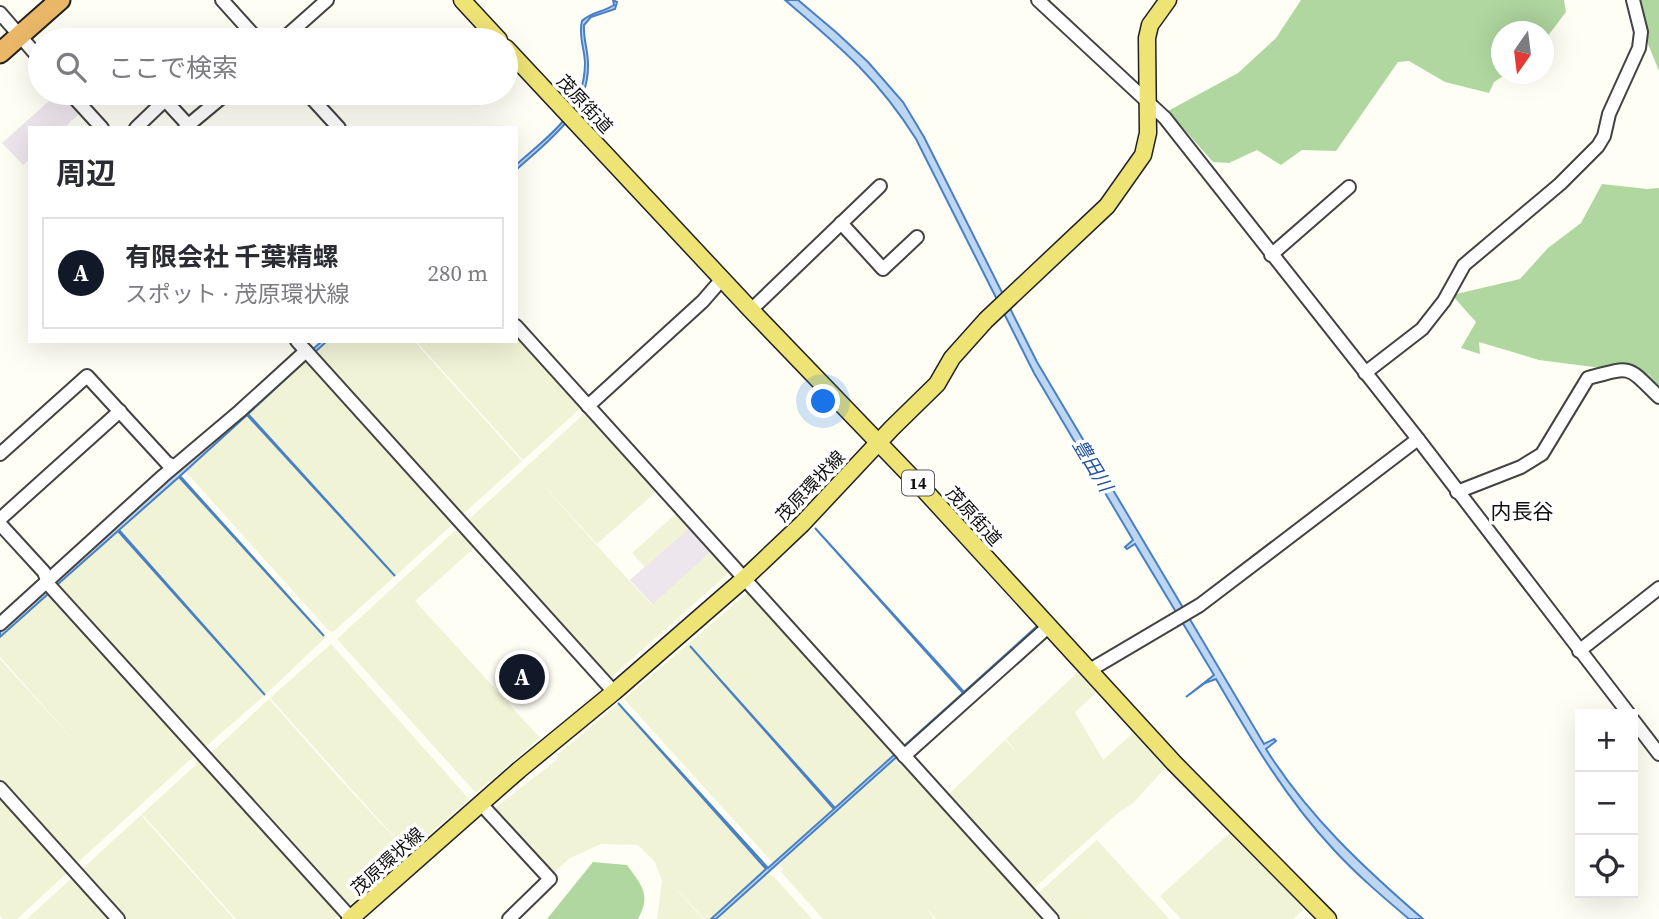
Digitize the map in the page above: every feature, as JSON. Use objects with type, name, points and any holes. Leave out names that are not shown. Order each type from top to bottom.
[{"type":"highway","points":[[0,53],[8,28],[41,0]]},
{"type":"highway","points":[[8,28],[60,0]]},
{"type":"main road","points":[[461,0],[488,28]]},
{"type":"main road","name":"茂原環状線","points":[[350,919],[745,578],[802,524],[937,384],[952,358],[987,319],[1107,206],[1143,155],[1148,133],[1147,38],[1150,25],[1168,0]]},
{"type":"main road","name":"茂原街道","points":[[518,61],[926,492],[1174,762],[1328,919]]},
{"type":"street","points":[[222,0],[247,28]]},
{"type":"street","points":[[296,28],[327,0]]},
{"type":"street","points":[[1038,0],[1165,118],[1418,439],[1625,709]]},
{"type":"street","points":[[1365,373],[1422,328],[1444,300],[1464,265],[1560,184],[1598,146],[1604,136],[1609,114],[1639,48],[1641,32],[1633,0]]},
{"type":"street","points":[[8,28],[28,47]]},
{"type":"street","points":[[81,105],[100,126]]},
{"type":"street","points":[[138,126],[160,105]]},
{"type":"street","points":[[169,105],[186,126]]},
{"type":"street","points":[[188,126],[213,105]]},
{"type":"street","points":[[318,105],[337,126]]},
{"type":"street","points":[[751,310],[880,186]]},
{"type":"street","points":[[1271,255],[1349,187]]},
{"type":"street","points":[[841,223],[883,269],[916,237]]},
{"type":"street","points":[[588,406],[715,289],[722,279]]},
{"type":"street","points":[[518,328],[1052,919]]},
{"type":"street","points":[[0,624],[174,466],[240,411],[301,346],[614,692]]},
{"type":"street","points":[[1457,492],[1521,467],[1542,454],[1588,378],[1625,368],[1632,371],[1659,397]]},
{"type":"street","points":[[0,454],[87,376],[167,463],[174,466]]},
{"type":"street","points":[[0,519],[120,411]]},
{"type":"street","points":[[1090,670],[1200,605],[1418,439]]},
{"type":"street","points":[[0,524],[44,572],[49,585],[350,919]]},
{"type":"street","points":[[1579,651],[1659,588]]},
{"type":"street","points":[[905,756],[1048,627]]},
{"type":"street","points":[[1638,727],[1659,754]]},
{"type":"street","points":[[0,788],[118,919]]},
{"type":"street","points":[[481,804],[550,879],[509,919]]},
{"type":"shaded area","points":[[45,105],[75,105],[81,112],[66,126],[28,126],[28,161],[23,165],[2,143]]},
{"type":"shaded area","points":[[691,526],[713,550],[653,605],[630,580]]},
{"type":"green space","points":[[1301,0],[1564,0],[1566,12],[1554,28],[1554,21],[1491,21],[1493,84],[1489,93],[1445,82],[1409,61],[1398,62],[1336,151],[1302,150],[1281,165],[1257,150],[1229,163],[1213,162],[1168,111],[1238,73],[1276,38]]},
{"type":"green space","points":[[1640,0],[1659,0],[1659,71],[1639,22]]},
{"type":"green space","points":[[1602,184],[1659,188],[1659,386],[1648,374],[1539,360],[1479,342],[1480,354],[1461,348],[1476,322],[1452,295],[1520,279],[1548,248],[1581,223]]},
{"type":"green space","points":[[518,334],[583,406],[523,460],[418,343],[518,343]]},
{"type":"green space","points":[[325,343],[416,343],[522,461],[462,515],[313,354]]},
{"type":"green space","points":[[307,360],[454,523],[333,632],[329,631],[185,471],[247,414],[388,568],[248,413]]},
{"type":"green space","points":[[587,411],[657,491],[597,544],[527,467],[609,559],[652,605],[713,550],[732,570],[608,680],[466,522]]},
{"type":"green space","points":[[180,475],[326,637],[266,694],[249,676],[265,695],[204,748],[57,586],[118,531],[141,557],[119,530]]},
{"type":"green space","points":[[677,513],[691,526],[645,567],[632,553]]},
{"type":"green space","points":[[459,527],[476,546],[415,601],[540,738],[476,793],[337,639]]},
{"type":"green space","points":[[750,591],[895,754],[773,863],[624,699]]},
{"type":"green space","points":[[48,594],[195,755],[76,864],[0,781],[0,659],[84,752],[0,657],[0,637]]},
{"type":"green space","points":[[331,644],[469,799],[347,907],[210,754],[269,699],[406,850],[270,698]]},
{"type":"green space","points":[[1078,672],[1097,692],[1075,712],[1103,760],[1134,732],[1167,766],[1133,803],[1118,813],[1031,891],[946,797],[1005,740],[1017,753],[1006,739]]},
{"type":"green space","points":[[618,704],[767,869],[711,919],[704,919],[660,871],[703,919],[657,919],[662,881],[655,862],[638,845],[601,844],[570,858],[553,873],[494,809],[559,758],[557,755]]},
{"type":"green space","points":[[900,754],[896,760],[899,765],[904,761],[1045,919],[936,919],[925,907],[934,919],[823,919],[781,872],[783,869],[779,865],[776,867]]},
{"type":"green space","points":[[202,762],[340,913],[334,919],[236,919],[142,814]]},
{"type":"green space","points":[[0,795],[69,871],[17,919],[3,919],[0,916]]},
{"type":"green space","points":[[141,815],[234,919],[125,919],[81,870]]},
{"type":"green space","points":[[1231,832],[1304,909],[1293,919],[1181,919],[1160,896]]},
{"type":"green space","points":[[1097,840],[1169,919],[1056,919],[1035,896]]},
{"type":"green space","points":[[593,862],[627,865],[643,890],[644,903],[638,919],[547,919]]},
{"type":"green space","points":[[772,869],[769,874],[812,919],[716,919]]},
{"type":"green space","points":[[74,876],[113,919],[27,919]]},
{"type":"water","points":[[613,0],[617,2],[615,9],[591,17],[584,25],[588,59],[587,81],[574,111],[554,136],[518,168],[518,163],[562,122],[578,97],[585,64],[582,21],[614,5]]},
{"type":"water","name":"豊田川","points":[[785,0],[798,0],[837,33],[868,62],[903,102],[924,137],[1037,362],[1264,744],[1274,739],[1276,741],[1266,749],[1300,797],[1338,840],[1423,919],[1409,919],[1334,850],[1300,810],[1270,768],[1216,679],[1205,683],[1186,697],[1214,675],[1135,544],[1127,549],[1125,547],[1133,540],[1034,373],[916,139],[872,80]]},
{"type":"water","points":[[320,343],[325,343],[248,414],[395,576],[247,415],[180,476],[324,636],[179,477],[119,530],[265,695],[118,531],[49,592],[194,754],[48,594],[0,637],[0,632]]},
{"type":"water","points":[[815,528],[964,692],[1036,627],[1038,630],[716,919],[711,919],[766,869],[618,703],[768,868],[834,809],[690,646],[835,808],[963,693]]},
{"type":"place","name":"有限会社 千葉精螺","points":[[522,677]]},
{"type":"district","name":"内長谷","points":[[1522,511]]}]
